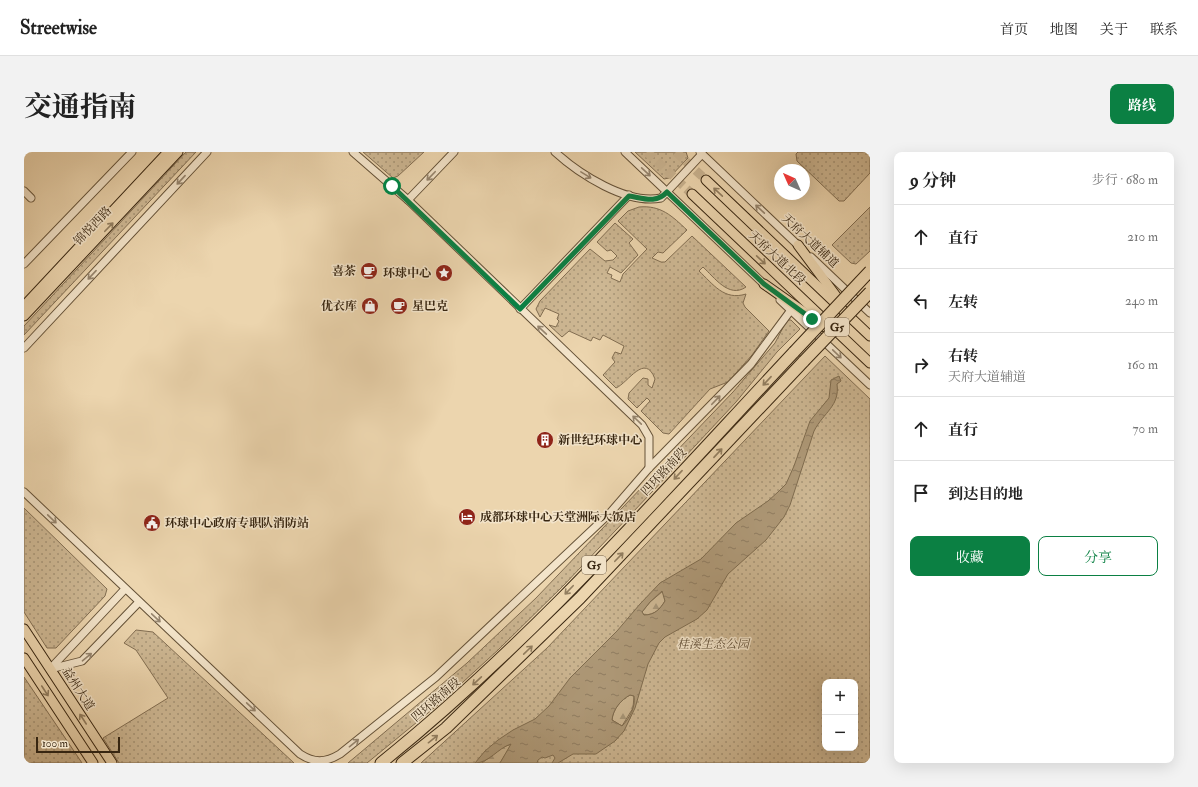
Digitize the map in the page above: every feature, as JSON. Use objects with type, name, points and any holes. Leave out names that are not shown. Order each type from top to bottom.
[{"type":"highway","name":"四环路南段","points":[[381,763],[464,694],[516,645],[613,546],[870,271]]},
{"type":"highway","name":"G5","points":[[402,763],[446,728],[580,598],[870,292]]},
{"type":"main road","name":"锦悦西路","points":[[24,306],[168,152]]},
{"type":"main road","name":"锦悦西路","points":[[24,316],[178,152]]},
{"type":"main road","name":"天府大道北段","points":[[706,180],[858,325]]},
{"type":"main road","name":"天府大道北段","points":[[692,194],[845,339]]},
{"type":"main road","points":[[798,245],[858,325],[870,336]]},
{"type":"main road","points":[[764,284],[812,319],[845,339],[870,363]]},
{"type":"main road","name":"益州大道","points":[[24,629],[112,763]]},
{"type":"main road","points":[[24,658],[93,763]]},
{"type":"street","points":[[24,264],[132,152]]},
{"type":"street","points":[[24,348],[207,152]]},
{"type":"street","points":[[353,152],[408,200],[642,425],[649,437],[649,468]]},
{"type":"street","points":[[408,200],[454,152]]},
{"type":"street","points":[[555,152],[574,168],[611,188],[629,196],[652,200],[661,198],[701,153]]},
{"type":"street","points":[[625,152],[870,385]]},
{"type":"street","name":"天府大道辅道","points":[[701,153],[870,313]]},
{"type":"street","points":[[24,191],[31,198]]},
{"type":"street","points":[[520,309],[629,196]]},
{"type":"street","points":[[24,492],[300,754],[307,760],[323,762],[340,754],[436,677],[610,512],[649,468],[751,364],[791,310]]},
{"type":"street","points":[[50,669],[125,589]]},
{"type":"street","points":[[50,669],[82,661],[139,602]]},
{"type":"green space","points":[[186,152],[196,152],[24,335],[24,326]]},
{"type":"green space","points":[[363,152],[424,152],[398,176],[393,178]]},
{"type":"green space","points":[[635,152],[686,152],[688,158],[669,178],[664,179]]},
{"type":"green space","points":[[798,152],[870,152],[870,173],[844,201],[839,201],[810,173],[810,164],[800,164],[797,161],[796,154]]},
{"type":"green space","points":[[639,207],[654,208],[666,212],[687,230],[663,253],[658,252],[652,258],[665,262],[692,236],[746,287],[740,290],[728,289],[717,281],[703,267],[699,271],[714,286],[725,293],[738,296],[746,294],[743,303],[745,307],[769,331],[752,355],[728,382],[710,389],[669,434],[663,433],[641,411],[650,401],[647,398],[637,408],[628,399],[629,393],[643,378],[648,379],[648,385],[652,388],[655,379],[651,371],[646,368],[641,369],[616,388],[603,375],[615,362],[612,358],[615,352],[621,354],[624,346],[603,335],[600,340],[593,337],[591,341],[569,331],[562,337],[549,325],[556,327],[559,321],[557,319],[559,314],[545,308],[540,317],[536,309],[540,301],[590,249],[605,261],[613,260],[617,256],[611,250],[607,251],[597,242],[615,223],[633,239],[629,243],[638,255],[621,273],[610,267],[607,273],[612,275],[611,278],[620,282],[623,274],[647,249],[618,221],[628,211]]},
{"type":"green space","points":[[870,207],[870,251],[856,264],[851,263],[832,245]]},
{"type":"green space","points":[[787,320],[791,320],[800,329],[777,352],[736,402],[564,585],[498,650],[439,704],[367,763],[348,763],[467,663],[536,598],[733,392],[775,343]]},
{"type":"green space","name":"桂溪生态公园","points":[[825,356],[870,399],[870,763],[421,763],[547,648]]},
{"type":"green space","points":[[24,508],[107,589],[105,596],[56,648],[47,648],[24,612]]},
{"type":"green space","points":[[663,591],[665,601],[661,607],[654,613],[644,615],[642,612],[650,602]]},
{"type":"green space","points":[[136,630],[153,632],[294,763],[119,763],[103,738],[168,698],[136,650],[124,643]]},
{"type":"green space","points":[[24,677],[82,763],[24,763]]},
{"type":"green space","points":[[630,695],[634,696],[633,708],[622,726],[612,720],[614,712],[618,705]]},
{"type":"green space","points":[[512,744],[500,763],[482,763],[503,747]]},
{"type":"water","points":[[839,376],[841,381],[837,384],[834,404],[814,431],[790,505],[784,517],[766,540],[728,574],[707,610],[697,619],[665,637],[659,643],[648,664],[635,708],[624,731],[615,741],[596,754],[573,754],[558,763],[552,763],[555,758],[553,755],[545,758],[542,757],[537,763],[500,763],[511,744],[485,761],[475,763],[485,751],[498,740],[513,730],[535,719],[549,706],[570,678],[617,631],[660,583],[701,559],[736,523],[768,501],[786,484],[810,421],[829,398],[831,380]],"holes":[[[662,591],[665,601],[661,607],[654,613],[644,615],[642,612]],[[630,695],[634,696],[633,708],[622,726],[612,720],[614,712],[618,705]]]},
{"type":"tunnel","points":[[647,152],[692,194]]},
{"type":"tunnel","points":[[676,152],[706,180]]},
{"type":"place","name":"喜茶","points":[[369,271]]},
{"type":"place","name":"环球中心","points":[[444,273]]},
{"type":"place","name":"优衣库","points":[[370,306]]},
{"type":"place","name":"星巴克","points":[[399,306]]},
{"type":"place","name":"新世纪环球中心","points":[[545,440]]},
{"type":"place","name":"成都环球中心天堂洲际大饭店","points":[[467,517]]},
{"type":"place","name":"环球中心政府专职队消防站","points":[[152,523]]},
{"type":"route","points":[[392,186],[520,309],[629,196],[652,200],[661,198],[667,192],[764,284],[812,319]]}]
